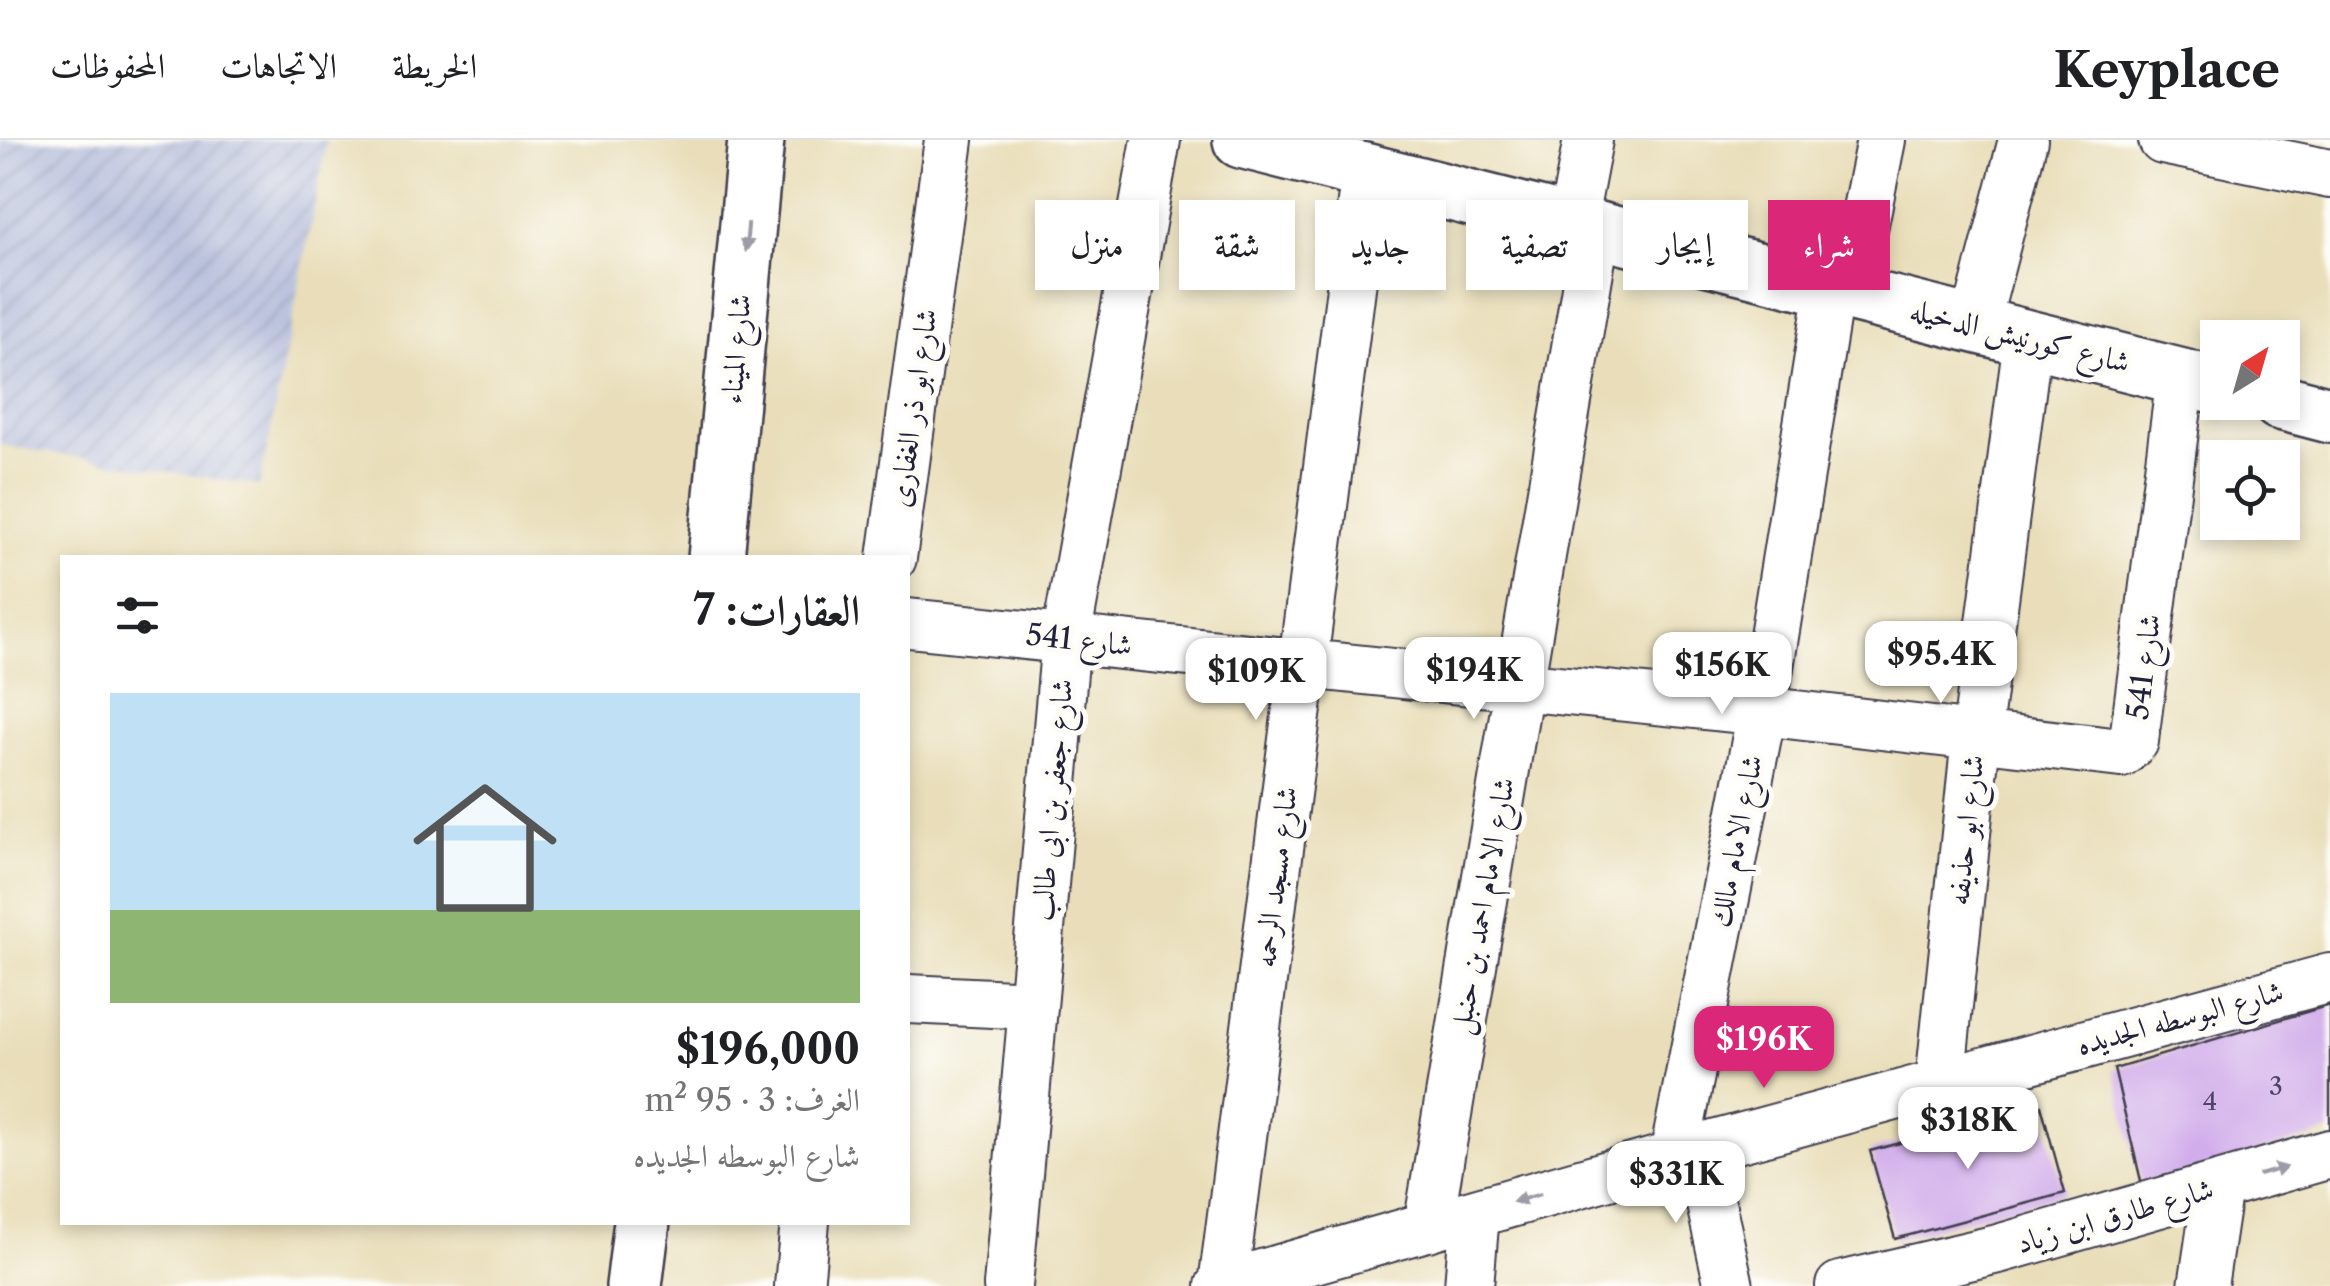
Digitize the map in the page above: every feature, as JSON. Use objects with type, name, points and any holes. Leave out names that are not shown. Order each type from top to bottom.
[{"type":"main road","name":"شارع الميناء","points":[[716,555],[756,140]]},
{"type":"main road","name":"شارع كورنيش الدخيله","points":[[1241,140],[1479,200]]},
{"type":"main road","name":"شارع كورنيش الدخيله","points":[[1603,232],[2199,382]]},
{"type":"main road","points":[[2300,407],[2330,415]]},
{"type":"main road","points":[[634,1286],[642,1225]]},
{"type":"street","name":"شارع ابو ذر الغفارى","points":[[892,555],[949,140]]},
{"type":"street","name":"شارع جعفر بن ابى طالب","points":[[1008,1286],[1066,639],[1156,140]]},
{"type":"street","name":"شارع الامام احمد بن حنبل","points":[[1585,200],[1588,140]]},
{"type":"street","name":"شارع الامام مالك","points":[[1686,1153],[1840,291],[1881,140]]},
{"type":"street","points":[[1976,326],[2024,140]]},
{"type":"street","points":[[2163,140],[2330,174]]},
{"type":"street","name":"شارع مسجد الرحمه","points":[[1222,1286],[1366,171]]},
{"type":"street","name":"شارع الامام احمد بن حنبل","points":[[1428,1227],[1519,686],[1575,290]]},
{"type":"street","name":"شارع ابو حذيفه","points":[[1940,1083],[1976,738],[2028,338]]},
{"type":"street","name":"شارع 541","points":[[910,622],[1762,711],[2121,753],[2134,741],[2199,382]]},
{"type":"street","name":"شارع البوسطه الجديده","points":[[1222,1286],[1686,1153],[2330,978]]},
{"type":"street","points":[[910,999],[1033,1005]]},
{"type":"street","points":[[1686,1153],[1729,1286]]},
{"type":"street","name":"شارع طارق ابن زياد","points":[[1840,1286],[1999,1267],[2218,1186],[2330,1154]]},
{"type":"street","points":[[2204,1286],[2218,1186]]},
{"type":"street","points":[[1470,1286],[1475,1213]]},
{"type":"street","points":[[799,1286],[805,1225]]},
{"type":"shaded area","points":[[0,140],[327,140],[260,486],[0,445]]},
{"type":"building","points":[[2330,1005],[2330,1132],[2142,1185],[2114,1069]]},
{"type":"building","points":[[2041,1105],[2065,1193],[1895,1239],[1870,1151]]}]
